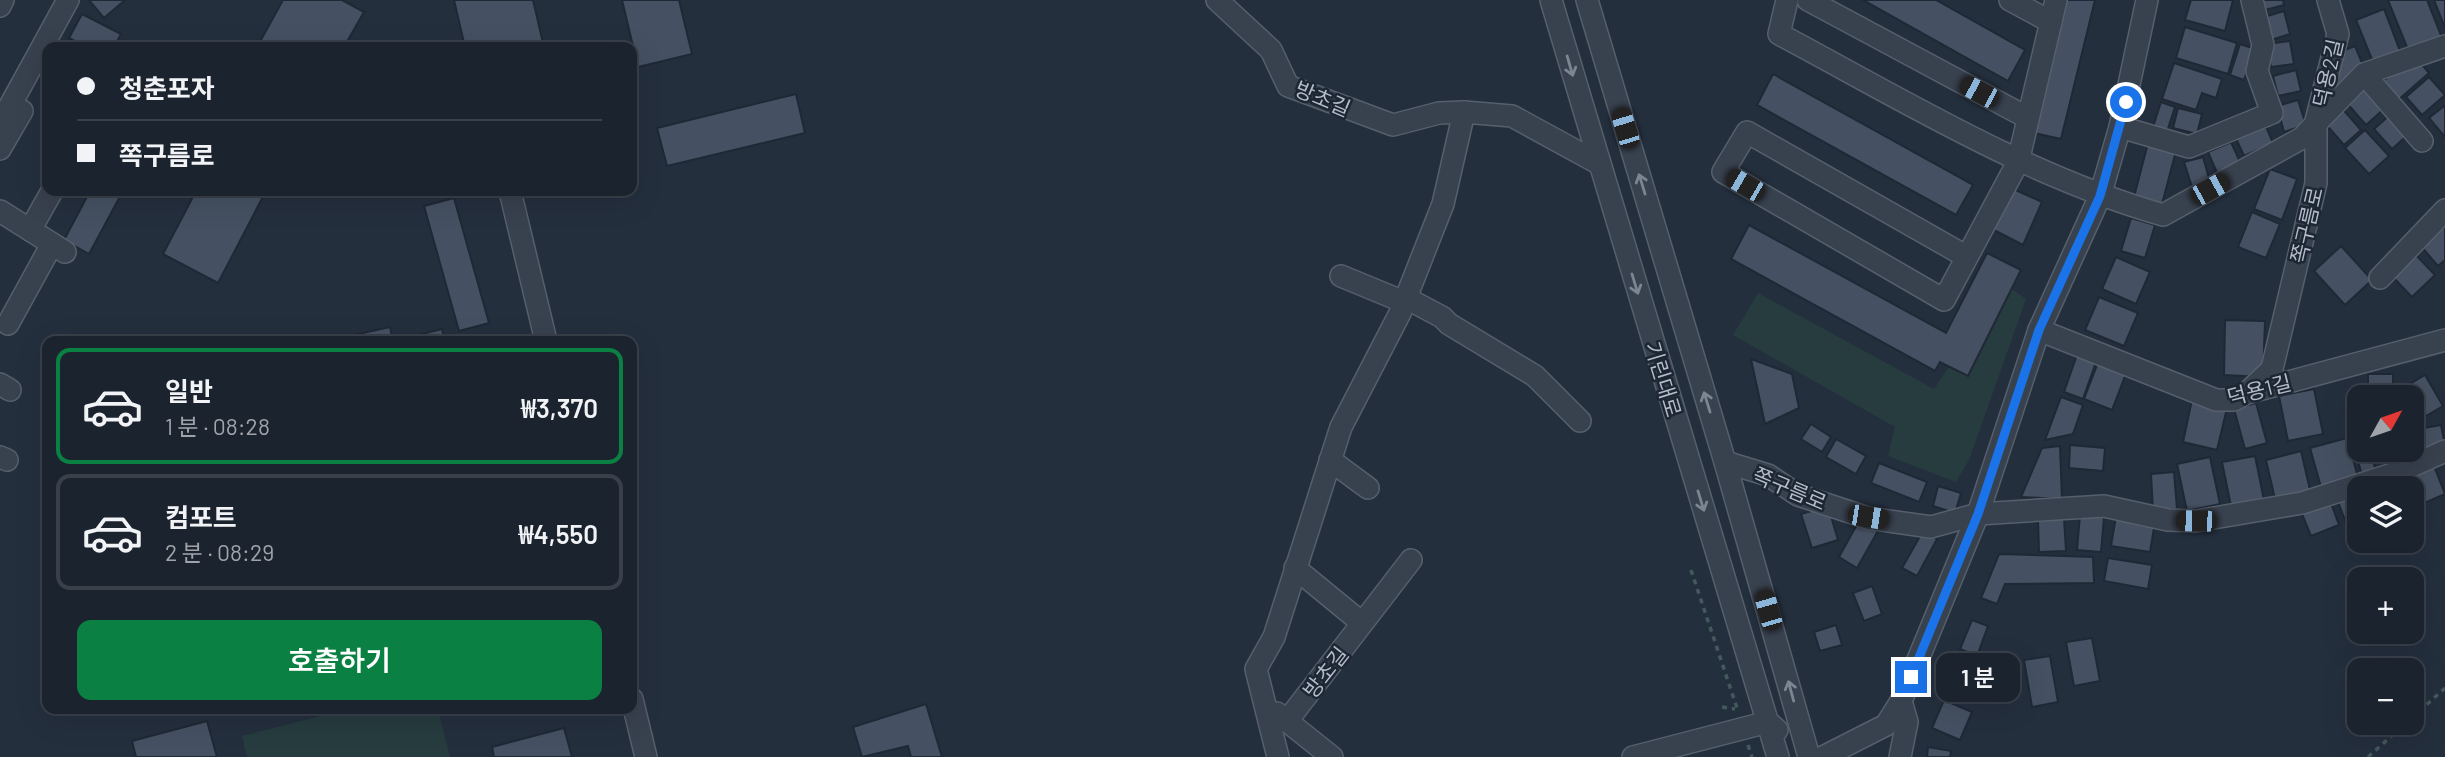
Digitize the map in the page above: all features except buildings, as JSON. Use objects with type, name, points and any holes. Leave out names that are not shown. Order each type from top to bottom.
[{"type":"street","points":[[0,6],[3,0]]},
{"type":"street","points":[[50,42],[68,0]]},
{"type":"street","name":"방초길","points":[[1217,0],[1270,50],[1288,86],[1393,125],[1439,113],[1512,116],[1598,163]]},
{"type":"street","name":"기린대로","points":[[1551,0],[1778,757]]},
{"type":"street","name":"기린대로","points":[[1587,0],[1725,462],[1807,757]]},
{"type":"street","points":[[1787,0],[1779,34],[2018,162],[2100,196],[2163,215],[2302,138],[2316,121]]},
{"type":"street","points":[[1808,0],[2028,118]]},
{"type":"street","points":[[2010,0],[2051,22]]},
{"type":"street","points":[[1967,257],[1747,132],[1723,172],[1944,300],[2018,162],[2056,0]]},
{"type":"street","points":[[1823,757],[1886,724],[1901,701],[1978,514],[2039,330],[2100,196],[2120,127],[2147,0]]},
{"type":"street","points":[[2120,127],[2189,147],[2272,113],[2257,71],[2263,45],[2252,0]]},
{"type":"street","name":"덕용2길","points":[[2316,121],[2338,34],[2328,0]]},
{"type":"street","name":"덕용2길","points":[[2316,121],[2364,74],[2445,46]]},
{"type":"street","points":[[0,124],[42,60]]},
{"type":"street","points":[[0,149],[42,61]]},
{"type":"street","points":[[2364,74],[2422,141]]},
{"type":"street","points":[[1278,757],[1256,669],[1274,637],[1341,427],[1405,300],[1443,204],[1464,112]]},
{"type":"street","name":"쪽구름로","points":[[2247,393],[2272,369],[2316,183],[2316,121]]},
{"type":"street","points":[[30,230],[49,196]]},
{"type":"street","points":[[511,196],[545,336]]},
{"type":"street","points":[[0,211],[58,248],[8,324]]},
{"type":"street","points":[[2379,278],[2445,211]]},
{"type":"street","points":[[1341,275],[1442,317],[1449,324],[1535,376],[1580,421]]},
{"type":"street","name":"덕용1길","points":[[2039,330],[2216,400],[2234,400],[2247,393],[2445,340]]},
{"type":"street","name":"쪽구름로","points":[[1725,462],[1768,475],[1798,495],[1868,517],[1931,527],[1978,514],[2104,506],[2168,520],[2196,521],[2302,503],[2396,473],[2445,452]]},
{"type":"street","points":[[1330,460],[1368,488]]},
{"type":"street","name":"방초길","points":[[1287,721],[1411,560]]},
{"type":"street","points":[[1295,568],[1362,623]]},
{"type":"street","points":[[1900,757],[1908,722],[1901,701]]},
{"type":"street","points":[[1265,702],[1332,757]]},
{"type":"street","points":[[636,714],[646,757]]},
{"type":"street","points":[[1633,757],[1768,722],[1807,757]]},
{"type":"path","points":[[1691,570],[1730,686]]},
{"type":"path","points":[[2424,707],[2445,688]]},
{"type":"path","points":[[2368,757],[2393,735]]},
{"type":"green space","points":[[2012,289],[2026,299],[1969,460],[1956,482],[1888,456],[1895,427],[1733,335],[1758,293],[1934,389],[1954,360],[1971,369]]},
{"type":"green space","points":[[328,714],[439,714],[450,757],[247,757],[242,736]]},
{"type":"route","points":[[1911,677],[1978,514],[2039,330],[2100,196],[2126,102]]}]
